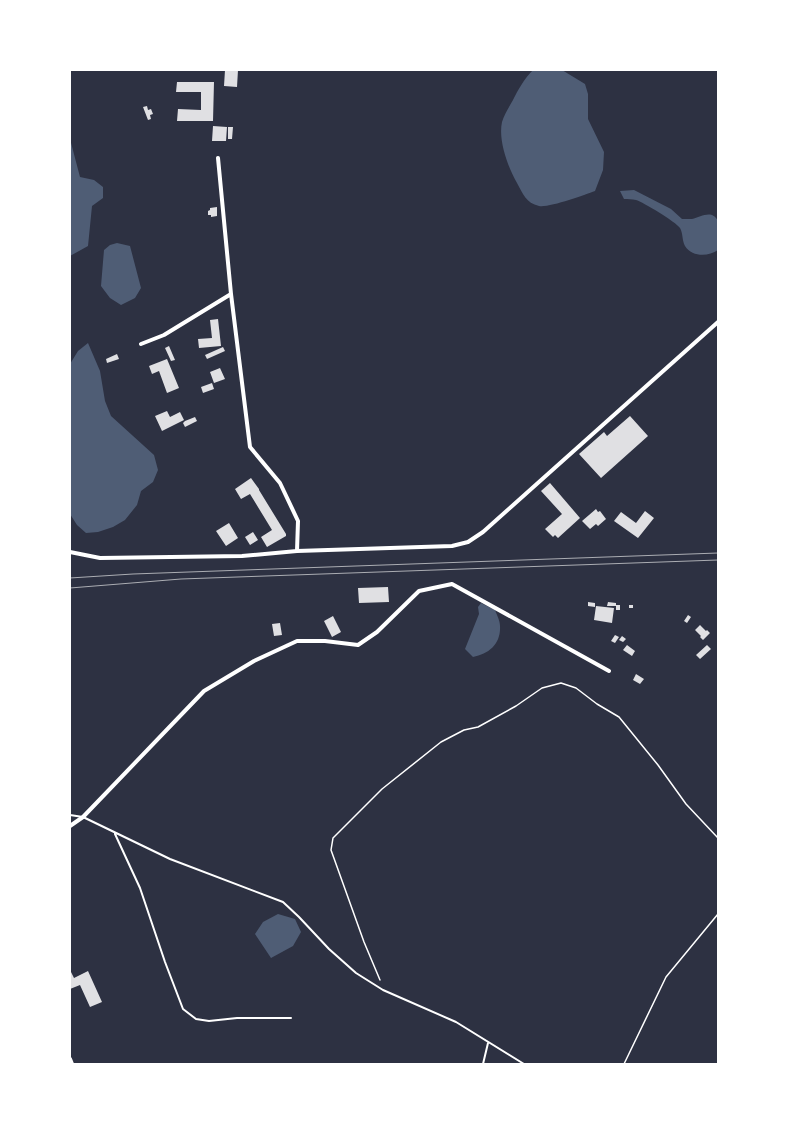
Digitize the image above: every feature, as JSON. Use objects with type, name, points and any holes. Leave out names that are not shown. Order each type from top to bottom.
[{"type":"street","points":[[218,158],[231,294],[250,447],[280,483],[298,521],[297,551]]},
{"type":"street","points":[[141,344],[164,335],[231,294]]},
{"type":"street","points":[[70,552],[100,558],[242,556],[297,551],[452,546],[468,542],[483,532],[718,322]]},
{"type":"street","points":[[70,826],[82,817],[204,692],[254,661],[297,641],[325,641],[358,645],[377,632],[419,591],[452,584],[608,671]]},
{"type":"street","points":[[70,1059],[72,1064]]},
{"type":"lane","points":[[70,815],[82,817],[170,859],[283,902],[329,949],[356,973],[383,990],[456,1022],[524,1064]]},
{"type":"lane","points":[[115,834],[140,888],[165,962],[183,1009],[196,1019],[209,1021],[237,1018],[291,1018]]},
{"type":"lane","points":[[483,1064],[488,1043]]},
{"type":"path","points":[[383,990],[331,850],[333,838],[382,790],[441,742],[464,730],[478,727],[516,706],[542,688],[561,683],[576,688],[597,704],[618,717],[658,765],[686,804],[718,838]]},
{"type":"path","points":[[624,1064],[666,976],[718,914]]},
{"type":"water","points":[[533,70],[562,70],[585,84],[588,94],[588,119],[604,152],[603,170],[595,191],[567,201],[544,206],[531,203],[523,194],[507,162],[501,137],[502,122],[505,114],[527,77]]},
{"type":"water","points":[[70,139],[80,177],[94,180],[103,187],[103,198],[92,206],[88,246],[70,256]]},
{"type":"water","points":[[634,190],[671,209],[682,219],[692,219],[706,215],[713,215],[716,217],[718,221],[718,250],[710,254],[700,255],[688,250],[683,242],[681,230],[677,225],[659,212],[636,200],[624,199],[620,191]]},
{"type":"water","points":[[117,243],[130,246],[141,288],[135,298],[121,305],[110,298],[101,286],[104,250],[110,245]]},
{"type":"water","points":[[88,343],[100,371],[105,401],[111,416],[154,455],[158,470],[153,482],[141,491],[137,505],[125,520],[113,527],[98,532],[86,533],[77,525],[70,514],[70,364],[78,351]]},
{"type":"water","points":[[481,603],[495,610],[500,622],[500,632],[496,643],[489,651],[473,657],[465,649],[479,614],[478,607]]},
{"type":"water","points":[[278,914],[295,919],[301,932],[293,946],[271,958],[255,934],[263,922]]},
{"type":"building","points":[[225,70],[238,70],[237,87],[224,86]]},
{"type":"building","points":[[177,82],[214,82],[213,121],[177,121],[178,109],[201,110],[201,92],[176,92]]},
{"type":"building","points":[[147,106],[148,110],[151,109],[153,114],[150,115],[151,119],[148,120],[143,107]]},
{"type":"building","points":[[213,126],[227,127],[226,141],[212,141]]},
{"type":"building","points":[[228,127],[233,127],[232,139],[228,139]]},
{"type":"building","points":[[217,207],[217,216],[211,217],[211,215],[208,215],[210,208]]},
{"type":"building","points":[[218,319],[221,346],[199,348],[198,339],[212,338],[210,320]]},
{"type":"building","points":[[169,346],[175,360],[171,361],[165,348]]},
{"type":"building","points":[[223,347],[225,351],[207,359],[205,355]]},
{"type":"building","points":[[117,354],[119,359],[107,363],[106,359]]},
{"type":"building","points":[[167,359],[179,388],[167,393],[159,371],[152,374],[149,366]]},
{"type":"building","points":[[220,368],[225,379],[214,383],[210,372]]},
{"type":"building","points":[[212,383],[214,389],[203,393],[201,387]]},
{"type":"building","points":[[167,411],[170,417],[180,412],[184,420],[162,431],[155,416]]},
{"type":"building","points":[[630,416],[648,436],[601,478],[579,454],[604,432],[607,436]]},
{"type":"building","points":[[195,417],[197,421],[185,427],[183,423],[185,421]]},
{"type":"building","points":[[251,478],[286,534],[286,536],[267,547],[261,537],[272,530],[250,494],[241,499],[235,489]]},
{"type":"building","points":[[550,483],[580,518],[558,538],[555,535],[553,537],[545,529],[562,514],[541,491]]},
{"type":"building","points":[[596,509],[598,512],[600,511],[606,519],[598,526],[596,524],[590,529],[582,521]]},
{"type":"building","points":[[645,511],[654,518],[638,538],[614,521],[621,512],[636,523]]},
{"type":"building","points":[[229,523],[238,538],[226,546],[216,531]]},
{"type":"building","points":[[253,532],[258,540],[250,545],[245,537]]},
{"type":"building","points":[[388,587],[389,602],[359,603],[358,588]]},
{"type":"building","points":[[588,602],[595,603],[595,607],[588,606]]},
{"type":"building","points":[[608,602],[616,603],[616,606],[607,606]]},
{"type":"building","points":[[616,605],[620,605],[620,610],[616,610]]},
{"type":"building","points":[[629,605],[633,605],[633,608],[629,608]]},
{"type":"building","points":[[596,606],[614,608],[612,623],[594,620]]},
{"type":"building","points":[[688,615],[691,617],[687,623],[684,621]]},
{"type":"building","points":[[333,616],[341,632],[332,637],[324,621]]},
{"type":"building","points":[[280,623],[282,635],[274,636],[272,624]]},
{"type":"building","points":[[700,625],[710,633],[703,640],[695,630]]},
{"type":"building","points":[[615,635],[619,637],[615,643],[611,641]]},
{"type":"building","points":[[622,636],[626,639],[623,642],[619,640]]},
{"type":"building","points":[[627,645],[635,651],[632,656],[623,650]]},
{"type":"building","points":[[707,645],[711,649],[700,659],[696,655]]},
{"type":"building","points":[[636,674],[644,679],[640,684],[633,680]]},
{"type":"building","points":[[70,970],[74,978],[88,971],[102,1002],[90,1007],[80,985],[70,989]]},
{"type":"tram line","points":[[70,578],[133,574],[718,553]]},
{"type":"tram line","points":[[70,588],[181,579],[718,560]]}]
